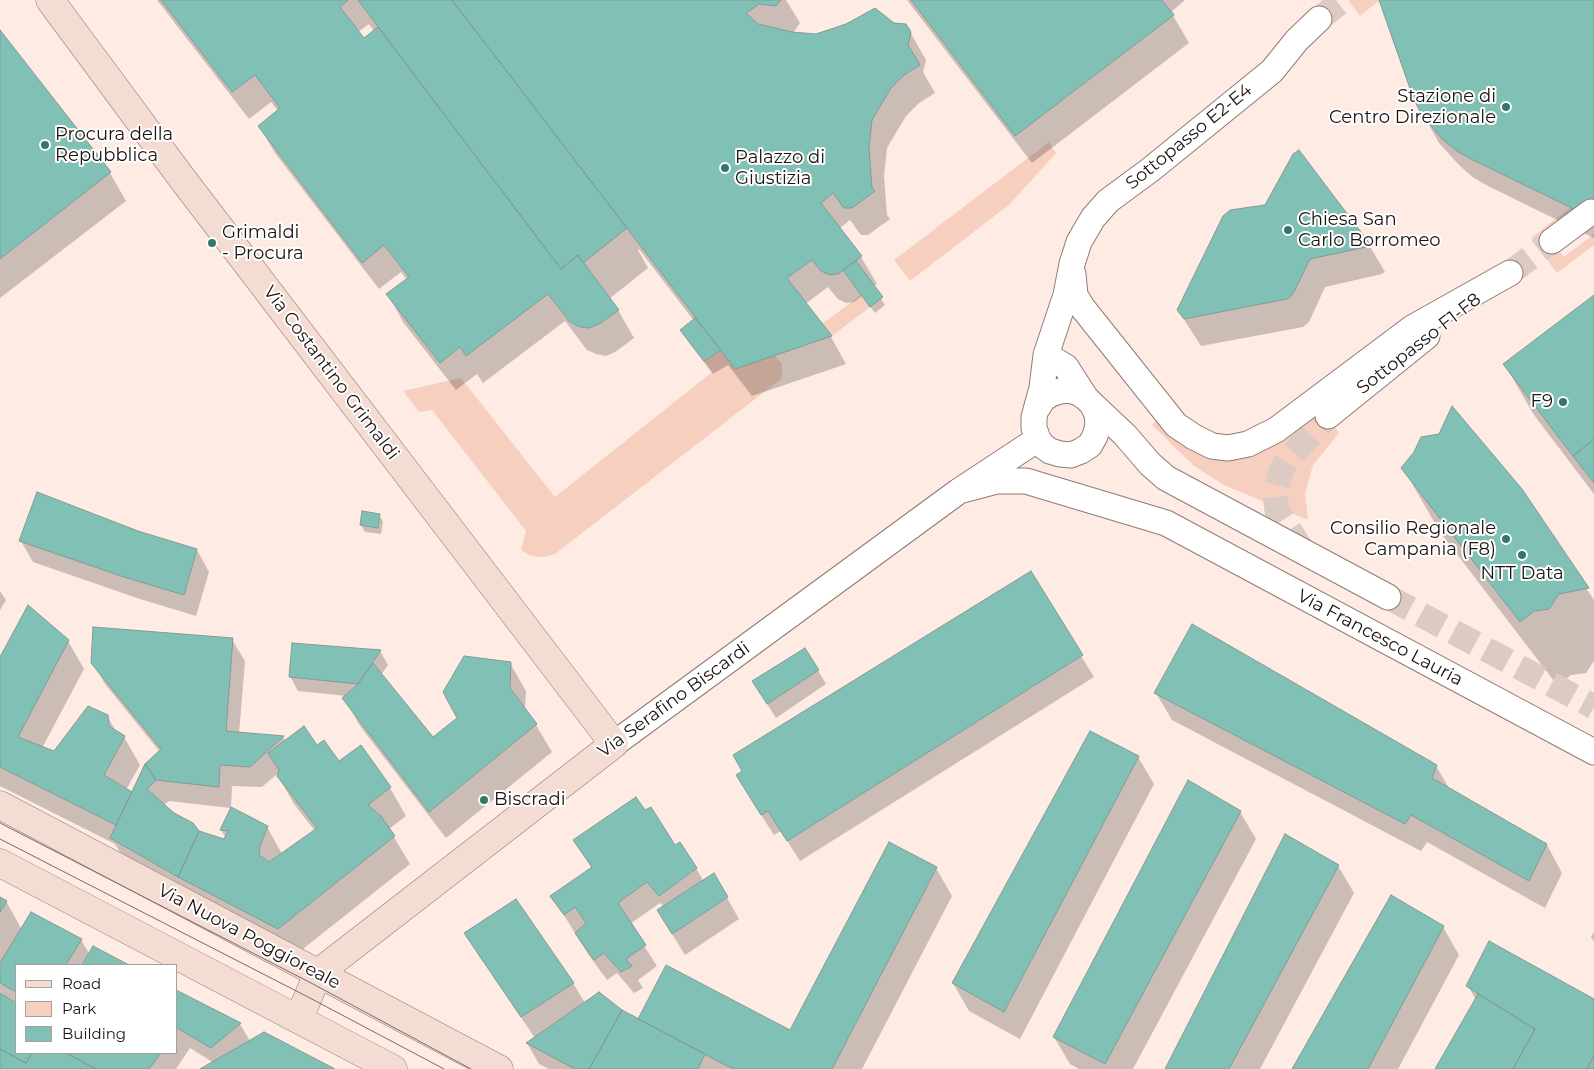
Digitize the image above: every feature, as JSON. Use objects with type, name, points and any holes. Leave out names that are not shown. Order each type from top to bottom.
[{"type":"main road","name":"Via Costantino Grimaldi","points":[[50,0],[181,177],[614,744]]},
{"type":"main road","name":"Via Serafino Biscardi","points":[[318,973],[614,744]]},
{"type":"main road","name":"Via Nuova Poggioreale","points":[[0,805],[499,1069]]},
{"type":"main road","points":[[0,862],[299,1019],[385,1067]]},
{"type":"main road","points":[[299,1019],[318,973]]},
{"type":"street","name":"Sottopasso E2-E4","points":[[1038,407],[1046,355],[1066,295],[1072,264],[1080,242],[1093,218],[1108,201],[1150,170],[1272,71],[1296,40],[1319,19]]},
{"type":"street","points":[[1552,241],[1591,212]]},
{"type":"street","name":"Sottopasso F1-F8","points":[[1072,264],[1075,295],[1082,307],[1159,405],[1176,425],[1194,437],[1212,446],[1228,448],[1248,444],[1276,430],[1412,328],[1510,273],[1328,416]]},
{"type":"street","points":[[1044,445],[1060,454],[1071,455],[1081,451],[1090,444],[1096,436],[1098,425],[1097,414],[1090,401],[1066,367],[1046,355]]},
{"type":"street","points":[[1087,500],[1044,445],[1034,428],[1034,417],[1043,399],[1060,391],[1069,390],[1079,393],[1090,401],[1125,435],[1150,464],[1166,478],[1388,597]]},
{"type":"street","name":"Via Serafino Biscardi","points":[[614,744],[959,491],[1044,445]]},
{"type":"street","name":"Via Francesco Lauria","points":[[959,491],[997,481],[1026,482],[1166,523],[1594,752]]},
{"type":"green space","points":[[1348,0],[1380,0],[1360,16]]},
{"type":"green space","points":[[1049,142],[1056,153],[1010,204],[910,281],[894,260]]},
{"type":"green space","points":[[1593,190],[1594,217],[1582,202],[1544,232],[1564,257],[1594,234],[1594,245],[1557,273],[1531,238]]},
{"type":"green space","points":[[861,295],[870,307],[832,336],[822,324]]},
{"type":"green space","points":[[721,350],[735,369],[774,355],[782,364],[781,379],[555,554],[545,557],[529,555],[521,550],[526,531],[432,410],[419,412],[403,391],[461,378],[555,497],[712,372],[704,361]]},
{"type":"green space","points":[[1319,404],[1339,433],[1313,465],[1305,493],[1308,520],[1224,485],[1194,466],[1152,425],[1160,418],[1224,456]]},
{"type":"building","points":[[161,0],[348,0],[340,7],[364,38],[378,27],[561,269],[578,255],[619,310],[599,324],[589,328],[580,327],[570,322],[548,294],[466,356],[460,347],[440,363],[386,294],[409,277],[384,245],[362,263],[258,126],[280,108],[255,75],[232,92]]},
{"type":"building","points":[[358,0],[452,0],[627,228],[583,263],[578,255],[561,269]]},
{"type":"building","name":"Palazzo di Giustizia","points":[[452,0],[781,0],[776,6],[759,4],[746,13],[758,24],[792,32],[816,34],[846,24],[875,8],[894,23],[906,24],[911,32],[908,45],[920,65],[904,75],[891,88],[872,120],[869,148],[872,188],[875,191],[852,208],[844,208],[833,193],[821,203],[862,256],[838,274],[830,275],[821,271],[812,260],[787,278],[832,336],[735,369]]},
{"type":"building","points":[[911,0],[1162,0],[1174,15],[1015,136]]},
{"type":"building","name":"Stazione di Centro Direzionale","points":[[1379,0],[1594,0],[1594,197],[1586,215],[1471,159],[1442,139],[1422,115],[1414,100]]},
{"type":"building","name":"Procura della Repubblica","points":[[0,30],[111,172],[0,259]]},
{"type":"building","name":"Chiesa San Carlo Borromeo","points":[[1299,150],[1370,244],[1366,247],[1310,259],[1293,294],[1287,299],[1184,319],[1177,310],[1223,216],[1230,210],[1265,205],[1293,154]]},
{"type":"building","points":[[856,261],[883,297],[870,307],[843,270]]},
{"type":"building","name":"F9","points":[[1594,295],[1594,439],[1573,456],[1503,364]]},
{"type":"building","points":[[695,318],[721,350],[704,361],[680,330]]},
{"type":"building","name":"Consilio Regionale Campania (F8)","points":[[1452,406],[1522,489],[1589,588],[1559,594],[1549,609],[1534,611],[1520,622],[1401,468],[1414,452],[1421,437],[1439,434]]},
{"type":"building","points":[[1594,439],[1594,483],[1573,456]]},
{"type":"building","points":[[37,492],[138,531],[197,549],[184,595],[124,577],[19,541]]},
{"type":"building","points":[[362,511],[380,514],[378,528],[360,525]]},
{"type":"building","points":[[1031,571],[1083,655],[787,841],[768,811],[761,815],[736,775],[742,771],[733,755]]},
{"type":"building","points":[[28,605],[69,640],[18,737],[54,751],[88,706],[108,715],[109,726],[125,736],[104,775],[132,792],[116,825],[0,767],[0,657]]},
{"type":"building","points":[[1192,624],[1437,765],[1432,778],[1547,844],[1529,881],[1411,815],[1405,824],[1154,693]]},
{"type":"building","points":[[93,627],[233,638],[226,731],[284,736],[250,767],[220,765],[219,787],[156,780],[145,764],[161,749],[91,663]]},
{"type":"building","points":[[292,643],[381,650],[358,684],[289,677]]},
{"type":"building","points":[[805,648],[819,670],[767,704],[752,681]]},
{"type":"building","points":[[464,656],[511,662],[510,688],[537,724],[429,812],[342,698],[358,684],[373,663],[433,737],[457,718],[443,692]]},
{"type":"building","points":[[304,726],[317,745],[324,740],[339,761],[361,745],[391,787],[368,805],[381,816],[395,836],[278,929],[178,877],[199,831],[224,839],[228,831],[220,830],[231,807],[268,826],[260,846],[259,855],[269,862],[317,828],[277,776],[279,770],[268,753]]},
{"type":"building","points":[[1090,731],[1139,756],[1004,1012],[952,983]]},
{"type":"building","points":[[145,764],[156,780],[147,789],[174,813],[193,823],[199,831],[178,877],[110,838]]},
{"type":"building","points":[[1188,780],[1241,811],[1105,1064],[1053,1037]]},
{"type":"building","points":[[636,797],[645,810],[651,807],[675,845],[680,842],[697,868],[659,896],[647,882],[618,903],[646,945],[626,959],[632,966],[621,972],[604,953],[594,960],[575,933],[586,923],[575,907],[564,915],[550,896],[592,867],[573,840]]},
{"type":"building","points":[[1285,834],[1339,865],[1229,1069],[1165,1069]]},
{"type":"building","points":[[889,842],[937,867],[832,1069],[733,1069],[638,1019],[666,965],[790,1030]]},
{"type":"building","points":[[714,873],[728,897],[672,934],[657,910]]},
{"type":"building","points":[[1391,895],[1444,926],[1368,1069],[1292,1069]]},
{"type":"building","points":[[0,897],[7,901],[0,912]]},
{"type":"building","points":[[516,899],[574,983],[521,1017],[464,933]]},
{"type":"building","points":[[31,912],[82,939],[67,964],[15,964],[15,991],[0,983],[0,963]]},
{"type":"building","points":[[1489,941],[1594,999],[1594,1056],[1587,1069],[1513,1069],[1535,1029],[1466,986]]},
{"type":"building","points":[[93,946],[127,964],[83,964]]},
{"type":"building","points":[[178,991],[241,1023],[211,1048],[178,1029]]},
{"type":"building","points":[[599,992],[622,1010],[589,1069],[575,1069],[526,1043]]},
{"type":"building","points":[[0,993],[15,1002],[15,1054],[31,1054],[26,1063],[0,1049]]},
{"type":"building","points":[[1478,994],[1535,1029],[1513,1069],[1435,1069]]},
{"type":"building","points":[[622,1010],[705,1054],[698,1069],[589,1069]]},
{"type":"building","points":[[264,1032],[335,1069],[200,1069]]},
{"type":"building","points":[[0,1049],[26,1063],[31,1054],[68,1054],[96,1069],[0,1069]]},
{"type":"building","points":[[68,1054],[160,1054],[149,1069],[96,1069]]},
{"type":"building","points":[[1594,1056],[1594,1069],[1587,1069]]},
{"type":"tunnel","points":[[1319,19],[1343,0]]},
{"type":"tunnel","points":[[1510,273],[1552,241]]},
{"type":"tunnel","points":[[1303,551],[1277,511],[1275,493],[1281,471],[1290,457],[1328,416]]},
{"type":"tunnel","points":[[1388,597],[1594,707]]},
{"type":"tram line","points":[[0,823],[313,984],[471,1069]]},
{"type":"tram line","points":[[0,839],[444,1069]]},
{"type":"place","name":"Stazione di Centro Direzionale","points":[[1506,107]]},
{"type":"place","name":"Procura della Repubblica","points":[[45,145]]},
{"type":"place","name":"Palazzo di Giustizia","points":[[725,168]]},
{"type":"place","name":"Chiesa San Carlo Borromeo","points":[[1288,230]]},
{"type":"place","name":"Grimaldi - Procura","points":[[212,243]]},
{"type":"place","name":"F9","points":[[1563,402]]},
{"type":"place","name":"Consilio Regionale Campania (F8)","points":[[1506,539]]},
{"type":"place","name":"NTT Data","points":[[1522,555]]},
{"type":"place","name":"Biscradi","points":[[484,800]]}]
